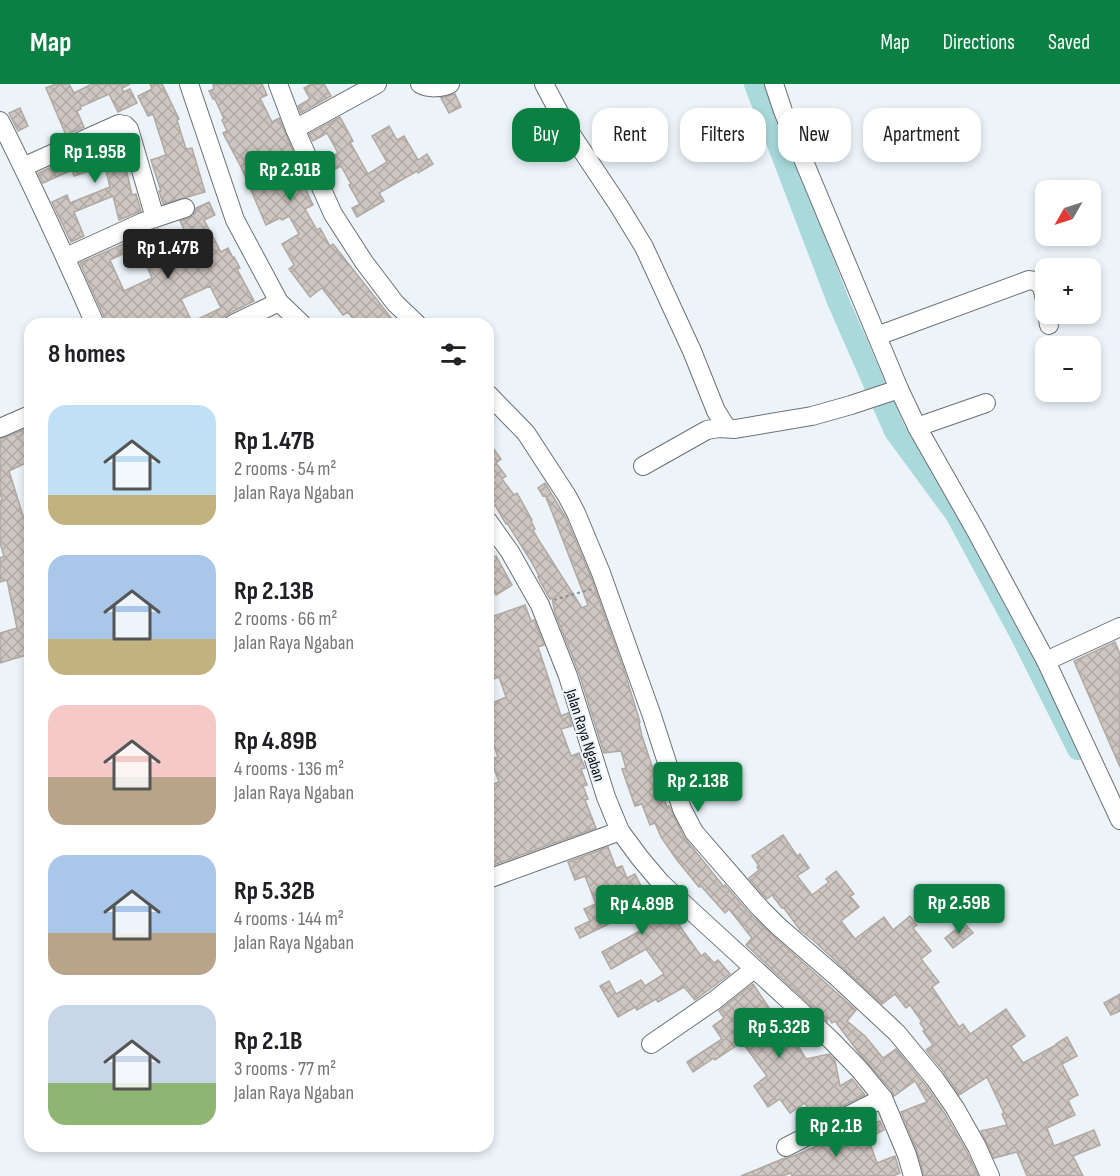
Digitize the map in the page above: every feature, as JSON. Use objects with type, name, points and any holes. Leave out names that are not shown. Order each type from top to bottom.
[{"type":"street","points":[[189,84],[235,220],[279,302],[296,318]]},
{"type":"street","points":[[278,84],[295,129],[333,214],[364,262],[395,303],[411,318]]},
{"type":"street","points":[[295,129],[377,84]]},
{"type":"street","points":[[420,84],[441,87],[450,84]]},
{"type":"street","points":[[544,84],[569,130],[644,247],[726,429]]},
{"type":"street","points":[[774,84],[783,111],[877,336],[891,392],[917,427],[1046,661],[1120,820]]},
{"type":"street","points":[[0,122],[66,257],[92,318]]},
{"type":"street","points":[[23,167],[119,124],[125,125],[129,129],[155,218]]},
{"type":"street","points":[[66,257],[155,218],[185,208]]},
{"type":"street","points":[[877,336],[1029,280],[1035,281]]},
{"type":"street","points":[[245,318],[279,302]]},
{"type":"street","points":[[643,466],[707,430],[735,429],[812,416],[891,392]]},
{"type":"street","points":[[494,400],[526,433],[576,513],[601,573],[652,716],[682,809],[694,832],[778,926],[897,1033],[935,1078],[955,1108],[990,1176]]},
{"type":"street","points":[[917,427],[986,403]]},
{"type":"street","points":[[0,428],[24,418]]},
{"type":"street","name":"Jalan Raya Ngaban","points":[[494,529],[519,566],[540,605],[568,676],[606,797],[620,831],[639,858],[661,882],[832,1041],[859,1069],[883,1098],[907,1155],[913,1176]]},
{"type":"street","points":[[1046,661],[1118,634]]},
{"type":"street","points":[[494,877],[620,831]]},
{"type":"street","points":[[651,1044],[715,1000],[754,969]]},
{"type":"street","points":[[786,1147],[883,1098]]},
{"type":"path","points":[[558,599],[591,589]]},
{"type":"building","points":[[56,84],[69,84],[74,93],[92,84],[130,84],[122,88],[123,92],[130,89],[137,103],[118,112],[109,94],[80,107],[81,109],[77,111],[84,127],[66,135],[46,88]]},
{"type":"building","points":[[150,84],[162,84],[179,119],[177,120],[186,149],[192,148],[205,192],[163,204],[151,160],[166,155],[153,114],[148,116],[138,96],[152,89]]},
{"type":"building","points":[[213,84],[262,84],[267,95],[260,98],[272,122],[279,118],[299,165],[293,168],[313,205],[305,209],[317,230],[320,228],[330,246],[333,244],[391,318],[352,318],[348,312],[343,315],[322,288],[310,297],[289,269],[294,265],[282,244],[299,234],[289,216],[266,225],[241,167],[223,133],[227,131],[222,120],[224,119],[209,91],[214,89]]},
{"type":"building","points":[[311,84],[324,84],[331,96],[301,113],[298,106],[310,99],[304,88]]},
{"type":"building","points":[[455,94],[461,107],[449,113],[441,98]]},
{"type":"building","points":[[20,108],[28,126],[18,131],[9,113]]},
{"type":"building","points":[[340,117],[353,141],[350,142],[368,174],[387,162],[372,136],[389,126],[397,140],[404,136],[418,160],[427,154],[433,164],[379,193],[384,201],[357,217],[352,208],[360,204],[341,166],[327,173],[322,161],[338,153],[327,133],[313,141],[309,134]]},
{"type":"building","points":[[119,136],[126,159],[124,160],[132,195],[136,194],[141,211],[119,220],[113,196],[74,212],[84,236],[71,242],[52,202],[67,195],[70,203],[110,187],[105,166],[74,176],[72,170],[43,183],[38,173]]},
{"type":"building","points":[[209,202],[215,215],[204,220],[221,252],[228,248],[234,257],[240,268],[237,269],[254,301],[223,318],[200,318],[221,308],[210,286],[181,299],[190,318],[105,318],[80,263],[158,229],[165,243],[156,247],[165,265],[189,253],[183,240],[188,238],[180,221],[193,216],[196,208]],"holes":[[[129,251],[135,264],[144,260],[152,278],[124,291],[110,260]]]},
{"type":"building","points":[[24,430],[24,464],[9,471],[24,519],[24,656],[0,663],[0,633],[17,628],[7,580],[0,582],[0,558],[4,556],[0,543],[0,501],[2,500],[0,439]]},
{"type":"building","points":[[494,449],[501,459],[496,463],[506,476],[502,479],[514,495],[517,493],[532,520],[535,529],[533,530],[538,539],[582,608],[588,605],[545,495],[543,496],[538,488],[545,483],[566,518],[591,577],[625,673],[659,787],[684,837],[724,887],[725,885],[752,916],[856,1010],[847,1021],[865,1036],[883,1058],[896,1049],[945,1114],[978,1176],[924,1176],[917,1151],[901,1112],[927,1102],[915,1081],[894,1096],[835,1021],[832,1023],[827,1016],[827,1021],[746,945],[752,938],[729,909],[725,913],[701,886],[699,887],[661,837],[655,823],[650,825],[642,804],[635,806],[622,769],[626,768],[621,751],[604,753],[579,673],[555,613],[552,598],[550,599],[531,561],[495,505]]},
{"type":"building","points":[[496,556],[512,585],[496,595],[494,592],[494,557]]},
{"type":"building","points":[[525,605],[531,621],[534,620],[544,645],[538,647],[561,716],[568,713],[572,726],[561,729],[571,756],[579,753],[585,768],[581,769],[587,785],[583,786],[588,799],[585,800],[596,828],[494,865],[494,784],[499,782],[494,768],[494,758],[498,757],[494,746],[494,702],[506,697],[499,677],[494,679],[494,616]]},
{"type":"building","points":[[1115,642],[1120,654],[1120,767],[1074,661]]},
{"type":"building","points":[[783,835],[797,856],[800,854],[809,868],[797,876],[812,895],[829,882],[826,879],[836,871],[854,894],[850,896],[859,907],[841,921],[855,939],[884,917],[893,930],[910,916],[917,925],[913,928],[931,951],[921,959],[939,982],[932,987],[959,1027],[963,1024],[970,1034],[1006,1009],[1025,1036],[1011,1046],[1023,1063],[1067,1037],[1077,1056],[1062,1064],[1078,1095],[1068,1100],[1075,1115],[1047,1128],[1054,1146],[1094,1130],[1100,1145],[1073,1156],[1083,1176],[1027,1176],[1017,1152],[994,1158],[981,1131],[1007,1125],[1002,1114],[1004,1113],[987,1077],[959,1095],[926,1050],[933,1045],[923,1031],[925,1030],[920,1023],[922,1022],[910,1005],[906,1008],[895,994],[882,1004],[800,930],[772,895],[767,899],[749,878],[759,870],[752,856]]},
{"type":"building","points":[[608,847],[616,868],[622,866],[627,878],[635,874],[645,894],[651,891],[667,917],[674,912],[681,924],[679,925],[701,956],[705,953],[714,963],[718,960],[730,974],[695,1000],[684,987],[658,1002],[656,999],[637,1010],[635,1007],[618,1017],[600,986],[609,981],[616,994],[641,980],[645,986],[664,974],[646,949],[611,969],[602,952],[647,927],[637,910],[580,938],[575,928],[590,921],[584,909],[596,904],[585,876],[575,880],[568,862]]},
{"type":"building","points":[[964,923],[973,933],[953,948],[945,938]]},
{"type":"building","points":[[753,984],[788,1036],[791,1034],[806,1059],[829,1054],[835,1060],[840,1086],[852,1079],[865,1095],[814,1120],[805,1103],[790,1113],[780,1099],[768,1107],[754,1086],[767,1076],[742,1042],[693,1072],[687,1062],[722,1039],[713,1026],[724,1018],[719,1011]]},
{"type":"building","points":[[1120,994],[1120,1011],[1111,1015],[1104,1003]]},
{"type":"building","points":[[880,1121],[884,1130],[868,1138],[877,1163],[895,1156],[900,1173],[893,1176],[792,1176],[791,1173],[782,1176],[741,1176],[822,1144],[821,1142],[855,1125],[845,1132],[846,1134]]},
{"type":"waterway","points":[[755,84],[838,301],[895,431],[956,514],[1019,631],[1078,749]]}]
